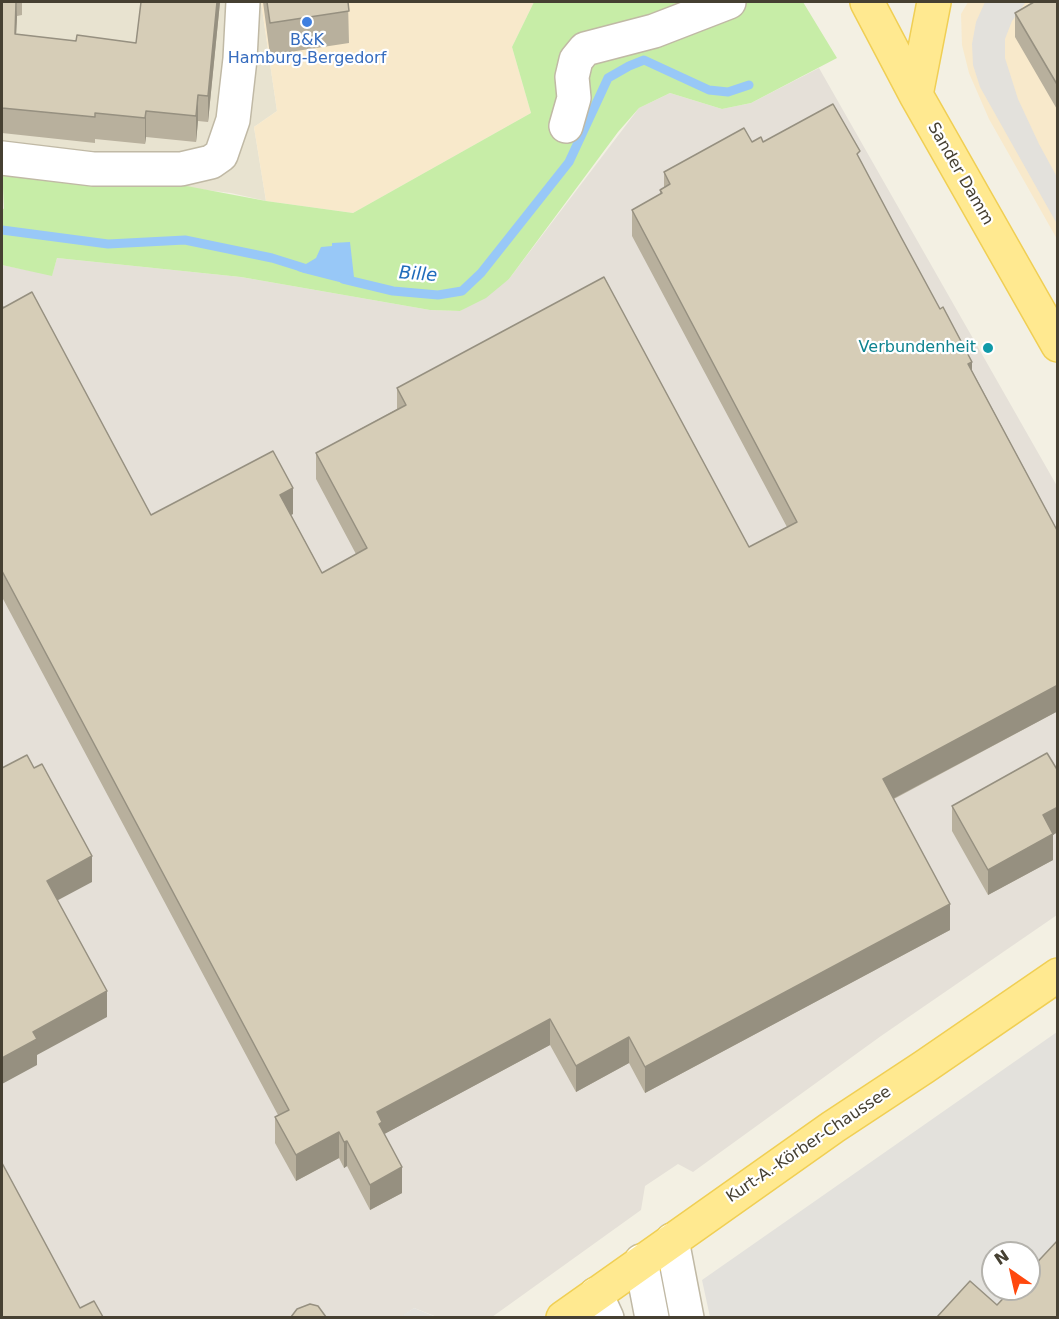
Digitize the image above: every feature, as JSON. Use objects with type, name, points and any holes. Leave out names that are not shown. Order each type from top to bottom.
[{"type":"main road","name":"Sander Damm","points":[[867,2],[916,95],[1058,345]]},
{"type":"main road","points":[[916,95],[933,2]]},
{"type":"main road","name":"Kurt-A.-Körber-Chaussee","points":[[563,1317],[601,1306],[641,1261],[833,1127],[1058,975]]},
{"type":"lane","points":[[2,158],[93,169],[181,169],[211,162],[221,155],[233,120],[240,59],[243,2]]},
{"type":"lane","points":[[566,126],[574,98],[572,76],[576,60],[585,50],[654,31],[729,2]]},
{"type":"lane","points":[[672,1240],[687,1317]]},
{"type":"lane","points":[[641,1261],[652,1317]]},
{"type":"shaded area","points":[[2,2],[261,2],[277,111],[254,127],[266,201],[231,193],[2,166]]},
{"type":"shaded area","points":[[261,2],[534,2],[512,47],[531,113],[353,213],[266,201],[254,127],[277,111]]},
{"type":"shaded area","points":[[968,2],[1057,2],[1057,239],[989,119],[969,73],[962,45],[961,14]]},
{"type":"shaded area","points":[[985,2],[1026,2],[1012,21],[1005,39],[1005,58],[1018,99],[1057,177],[1057,224],[980,87],[973,65],[972,44],[976,22]]},
{"type":"shaded area","points":[[819,68],[1057,486],[1057,915],[881,1036],[693,1172],[678,1164],[645,1186],[641,1210],[492,1317],[437,1317],[414,1308],[400,1318],[2,1318],[2,265],[52,275],[57,258],[241,277],[430,310],[460,311],[509,279],[639,108],[670,93],[722,109],[751,103]]},
{"type":"shaded area","points":[[1057,1032],[1057,1270],[1041,1287],[1041,1241],[981,1241],[981,1301],[1029,1301],[1014,1317],[710,1317],[702,1280]]},
{"type":"shaded area","points":[[414,1308],[436,1317],[400,1317]]},
{"type":"green space","points":[[534,2],[803,2],[837,58],[751,103],[722,109],[670,93],[639,108],[618,132],[509,279],[486,298],[460,311],[430,310],[241,277],[57,258],[52,276],[2,265],[2,208],[4,209],[2,166],[176,184],[266,201],[353,213],[531,113],[512,47]]},
{"type":"water","points":[[350,242],[355,286],[298,271],[294,265],[306,264],[316,258],[321,247],[332,246],[332,243]]},
{"type":"building","points":[[2,2],[16,2],[15,34],[76,41],[77,35],[136,43],[141,2],[217,2],[208,96],[198,95],[196,116],[146,111],[145,118],[95,113],[95,117],[2,108]]},
{"type":"building","points":[[267,2],[348,2],[349,11],[270,23]]},
{"type":"building","points":[[1034,2],[1058,2],[1058,86],[1015,13]]},
{"type":"building","points":[[833,104],[860,151],[857,154],[901,237],[940,309],[943,307],[972,362],[968,364],[1058,532],[1058,685],[883,779],[950,904],[645,1067],[629,1037],[576,1066],[550,1019],[377,1112],[382,1122],[379,1124],[402,1167],[370,1185],[347,1141],[344,1142],[339,1132],[296,1155],[275,1117],[289,1110],[2,571],[2,305],[3,308],[32,292],[151,515],[273,451],[293,488],[280,495],[322,573],[367,548],[316,453],[406,405],[397,388],[604,277],[749,547],[797,522],[632,210],[662,193],[660,190],[670,184],[664,172],[744,128],[752,142],[761,137],[763,142]]},
{"type":"building","points":[[1047,753],[1058,771],[1058,807],[1043,815],[1053,834],[988,870],[952,806]]},
{"type":"building","points":[[27,755],[34,768],[42,764],[92,856],[47,881],[107,991],[33,1032],[37,1039],[2,1058],[2,768]]},
{"type":"building","points":[[2,1163],[80,1308],[94,1301],[103,1317],[2,1317]]},
{"type":"building","points":[[1058,1240],[1058,1317],[937,1317],[970,1281],[981,1291],[981,1301],[992,1301],[997,1305],[1001,1301],[1041,1301],[1041,1258]]},
{"type":"building","points":[[310,1304],[318,1306],[326,1317],[291,1317],[297,1309]]},
{"type":"waterway","name":"Bille","points":[[343,279],[393,291],[438,295],[462,291],[481,273],[569,162],[608,78],[629,66],[644,60],[709,90],[728,92],[749,85]]},
{"type":"waterway","name":"Bille","points":[[2,230],[108,244],[185,240],[272,258],[304,268]]},
{"type":"place","name":"B&K Hamburg-Bergedorf","points":[[307,22]]},
{"type":"place","name":"Verbundenheit","points":[[988,348]]}]
